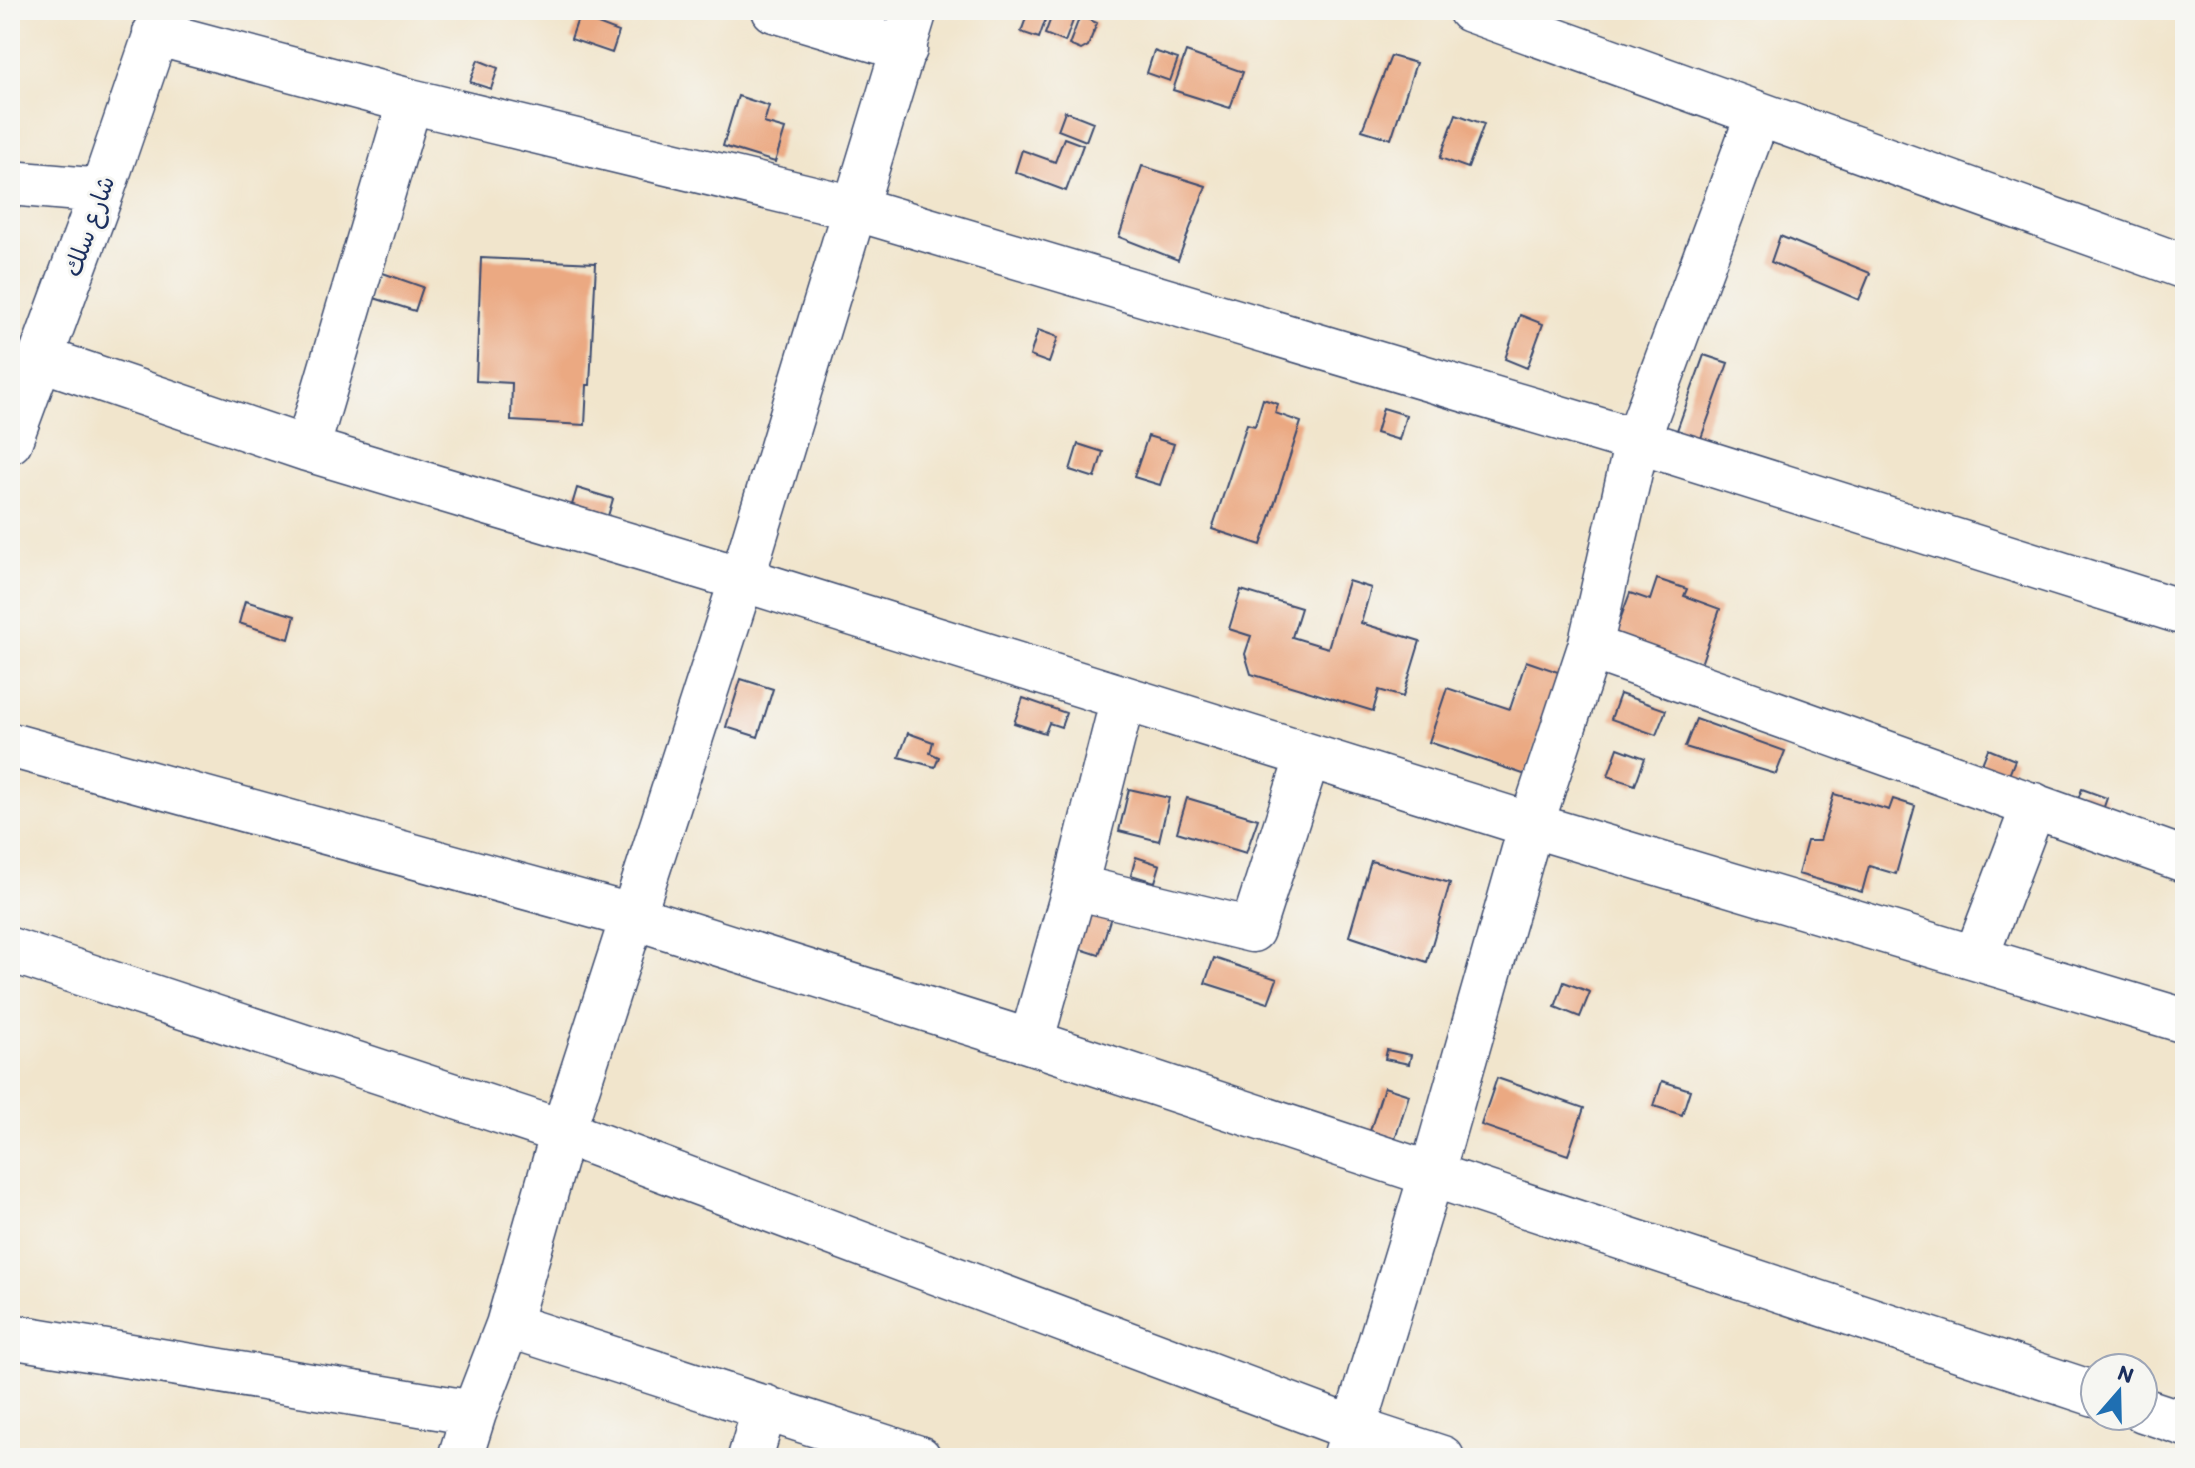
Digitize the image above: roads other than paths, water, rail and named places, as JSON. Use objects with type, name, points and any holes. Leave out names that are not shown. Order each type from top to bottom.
[{"type":"street","points":[[460,1458],[508,1325],[563,1132],[742,579],[910,29],[774,10]]},
{"type":"street","points":[[1470,10],[2185,267]]},
{"type":"street","points":[[160,22],[410,101],[854,208],[1637,441],[2185,613]]},
{"type":"street","name":"شارع سلك","points":[[10,441],[42,359],[160,22]]},
{"type":"street","points":[[307,449],[410,101]]},
{"type":"street","points":[[1350,1444],[1431,1176],[1531,825],[1590,647],[1637,441],[1758,115]]},
{"type":"street","points":[[10,183],[102,191]]},
{"type":"street","points":[[42,359],[307,449],[742,579],[1531,825],[2185,1021]]},
{"type":"street","points":[[1590,647],[2185,860]]},
{"type":"street","points":[[1031,1042],[1075,887],[1123,698]]},
{"type":"street","points":[[10,745],[634,917],[1031,1042],[2079,1389]]},
{"type":"street","points":[[1075,887],[1252,930],[1308,756]]},
{"type":"street","points":[[1976,957],[2034,805]]},
{"type":"street","points":[[10,950],[563,1132],[1350,1444],[1442,1458]]},
{"type":"street","points":[[508,1325],[919,1458]]},
{"type":"street","points":[[10,1336],[474,1413]]},
{"type":"street","points":[[750,1458],[765,1407]]},
{"type":"street","points":[[2159,1415],[2185,1424]]}]
